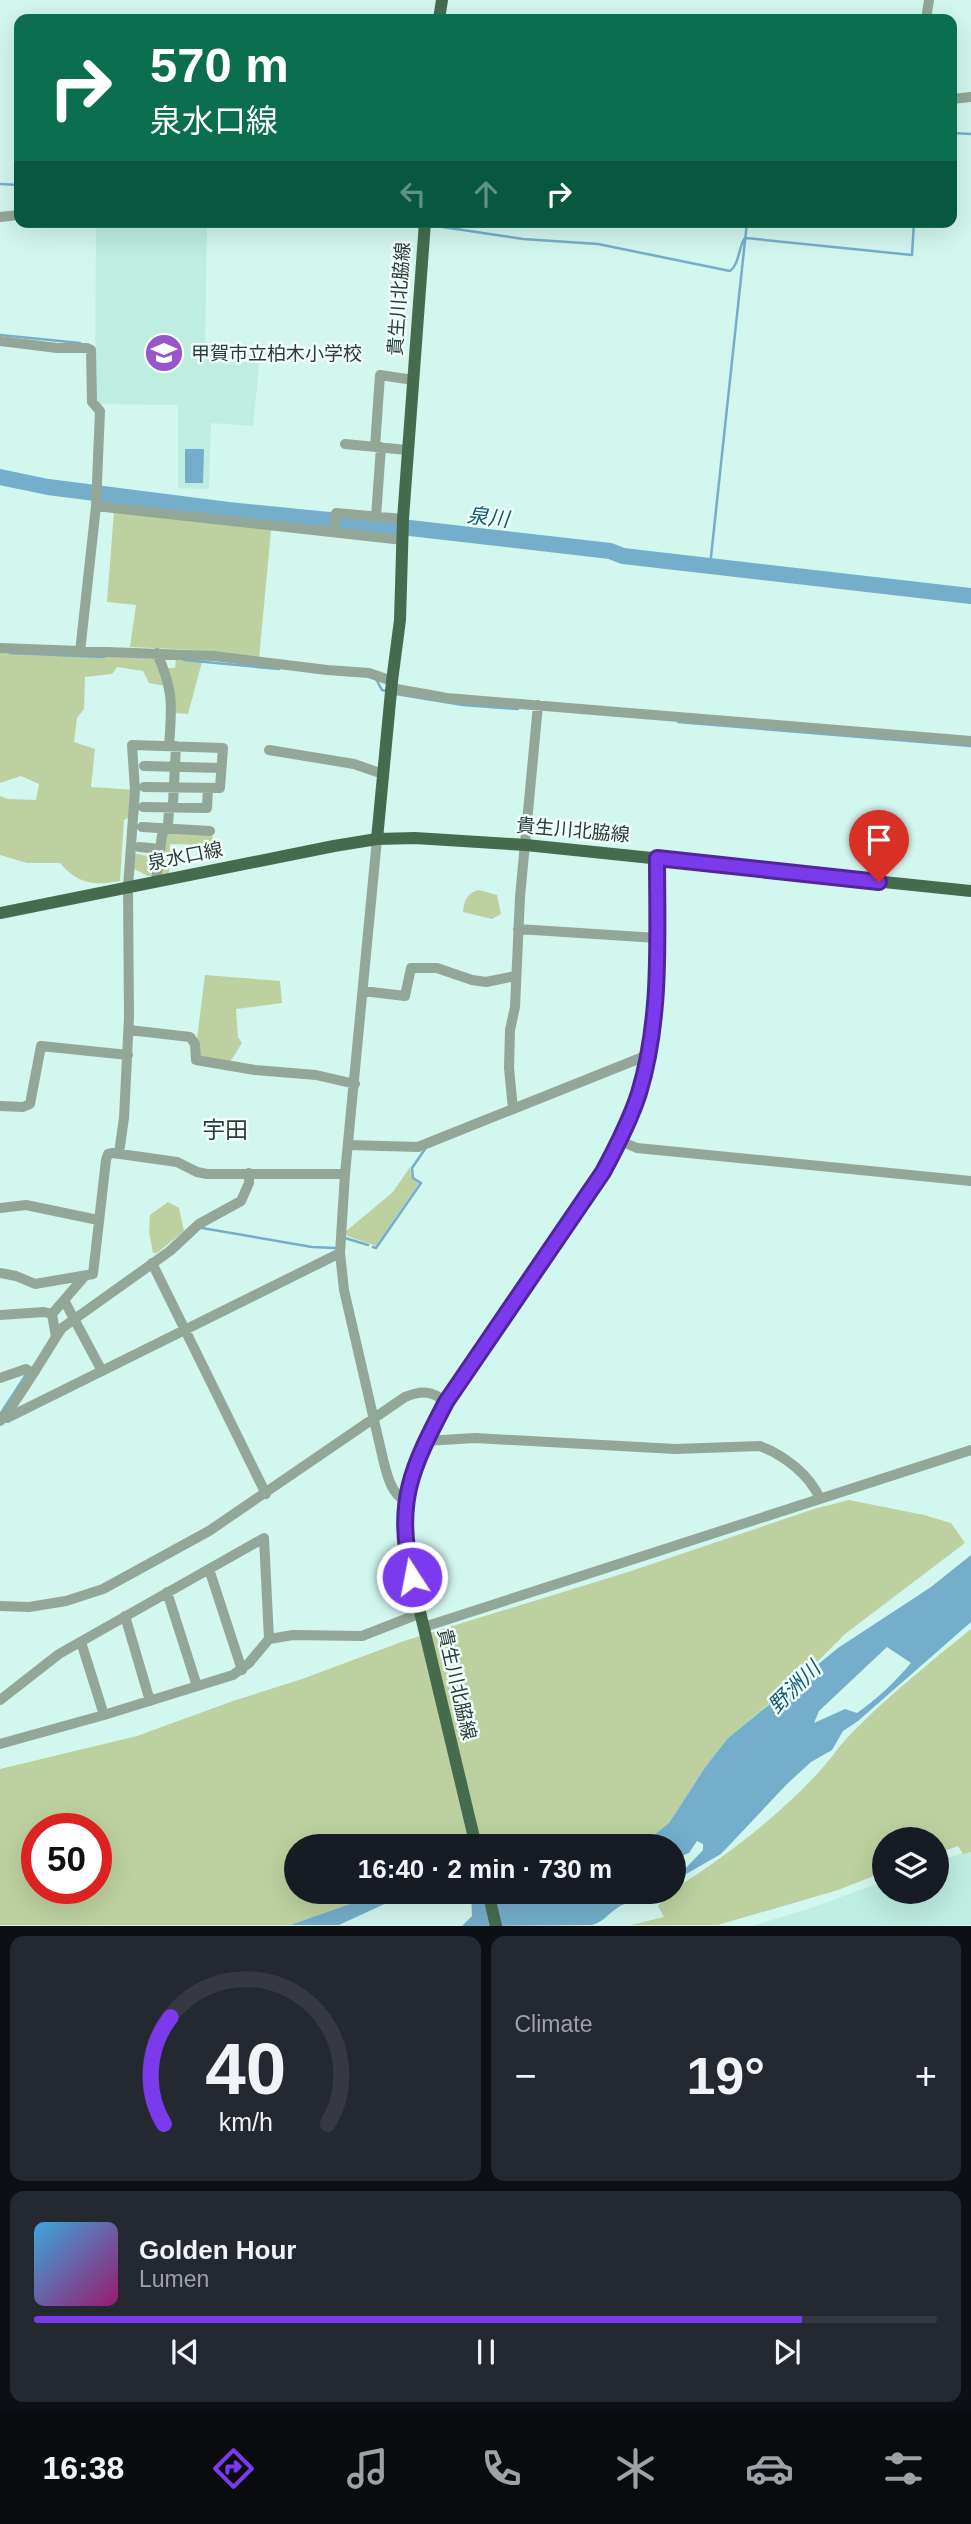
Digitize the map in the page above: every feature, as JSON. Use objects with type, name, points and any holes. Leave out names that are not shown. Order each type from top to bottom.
[{"type":"main road","name":"貴生川北脇線","points":[[425,228],[407,450],[400,620],[391,685],[377,839],[415,838],[525,845],[657,858],[656,983],[648,1055],[639,1093],[620,1141],[603,1172],[446,1402],[417,1459],[405,1501],[405,1549],[474,1834]]},
{"type":"main road","name":"泉水口線","points":[[0,912],[377,839]]},
{"type":"main road","points":[[657,858],[971,891]]},
{"type":"main road","points":[[491,1904],[496,1926]]},
{"type":"street","points":[[0,341],[91,350],[92,402],[100,411],[96,502],[80,652]]},
{"type":"street","points":[[376,517],[380,375],[413,380]]},
{"type":"street","points":[[345,444],[407,450]]},
{"type":"street","points":[[96,502],[403,540]]},
{"type":"street","points":[[334,532],[336,513],[403,519]]},
{"type":"street","points":[[0,648],[214,656],[369,673],[391,685],[447,698],[971,740]]},
{"type":"street","points":[[156,881],[162,835],[167,828],[171,808],[175,766],[169,681],[157,653]]},
{"type":"street","points":[[513,1109],[509,1068],[510,1030],[515,1007],[518,929],[538,705]]},
{"type":"street","points":[[119,1153],[129,1030],[128,887],[135,790],[132,745],[223,748],[220,788],[144,786]]},
{"type":"street","points":[[269,750],[354,764],[383,774]]},
{"type":"street","points":[[144,766],[221,768]]},
{"type":"street","points":[[143,807],[207,808],[208,788]]},
{"type":"street","points":[[142,827],[210,831]]},
{"type":"street","points":[[377,839],[340,1253],[344,1290],[373,1419],[390,1483],[398,1497],[405,1501]]},
{"type":"street","points":[[139,847],[160,849]]},
{"type":"street","points":[[518,929],[657,938]]},
{"type":"street","points":[[363,991],[405,996],[411,968],[437,968],[485,982],[515,976]]},
{"type":"street","points":[[129,1030],[190,1037],[195,1044],[196,1060],[255,1070],[316,1075],[355,1084]]},
{"type":"street","points":[[0,1106],[23,1107],[30,1104],[41,1046],[128,1055]]},
{"type":"street","points":[[349,1144],[418,1147],[648,1055]]},
{"type":"street","points":[[620,1141],[637,1148],[971,1181]]},
{"type":"street","points":[[0,1273],[35,1284],[93,1274],[108,1154],[119,1153],[177,1162],[207,1174],[345,1174]]},
{"type":"street","points":[[3,1419],[62,1328],[152,1263],[199,1224],[241,1201],[249,1173]]},
{"type":"street","points":[[0,1208],[26,1205],[98,1220]]},
{"type":"street","points":[[3,1419],[340,1253]]},
{"type":"street","points":[[152,1263],[266,1494]]},
{"type":"street","points":[[52,1314],[84,1277]]},
{"type":"street","points":[[65,1302],[102,1371]]},
{"type":"street","points":[[0,1315],[44,1312],[52,1314]]},
{"type":"street","points":[[52,1314],[56,1337]]},
{"type":"street","points":[[0,1378],[26,1369],[33,1373]]},
{"type":"street","points":[[0,1606],[29,1607],[66,1601],[103,1588],[209,1531],[405,1397],[422,1391],[434,1393],[446,1402]]},
{"type":"street","points":[[425,1441],[487,1438],[675,1449],[760,1446],[807,1477],[820,1499]]},
{"type":"street","points":[[424,1627],[971,1450]]},
{"type":"street","points":[[0,1700],[59,1654],[264,1538],[269,1639]]},
{"type":"street","points":[[209,1569],[242,1670]]},
{"type":"street","points":[[167,1592],[197,1686]]},
{"type":"street","points":[[0,1744],[104,1715],[242,1670],[269,1639],[293,1635],[362,1636],[421,1613]]},
{"type":"street","points":[[125,1616],[149,1701]]},
{"type":"street","points":[[81,1643],[104,1715]]},
{"type":"shaded area","name":"甲賀市立柏木小学校","points":[[96,228],[207,228],[205,348],[260,357],[253,426],[211,423],[209,489],[178,488],[178,405],[99,404],[95,399]]},
{"type":"shaded area","points":[[114,511],[271,530],[259,659],[195,650],[130,647],[136,605],[107,602]]},
{"type":"shaded area","points":[[0,653],[153,657],[160,668],[175,668],[176,659],[202,662],[188,714],[173,713],[165,686],[149,683],[143,671],[117,667],[112,674],[85,677],[84,709],[77,718],[74,742],[95,749],[91,787],[138,790],[139,813],[124,820],[120,881],[87,882],[73,875],[60,863],[27,863],[0,855],[0,796],[36,800],[39,784],[21,776],[0,783]]},
{"type":"shaded area","points":[[160,834],[212,835],[215,845],[170,844],[169,875],[148,876],[132,868],[133,853],[151,857]]},
{"type":"shaded area","points":[[479,890],[497,895],[501,914],[492,919],[463,912],[467,898]]},
{"type":"shaded area","points":[[205,975],[280,981],[282,1003],[236,1009],[238,1037],[242,1043],[230,1062],[200,1056],[197,1039]]},
{"type":"shaded area","points":[[410,1167],[412,1178],[419,1183],[376,1246],[347,1236],[345,1232],[393,1192]]},
{"type":"shaded area","points":[[168,1202],[179,1208],[184,1231],[157,1253],[153,1253],[149,1232],[150,1215]]},
{"type":"shaded area","points":[[849,1500],[951,1523],[965,1543],[845,1634],[810,1669],[728,1738],[706,1766],[669,1823],[655,1834],[284,1834],[284,1904],[350,1904],[290,1925],[0,1925],[0,1769],[137,1736],[404,1641],[628,1572],[814,1509]]},
{"type":"shaded area","points":[[971,1629],[971,1852],[963,1854],[958,1846],[949,1849],[949,1827],[872,1827],[872,1877],[838,1890],[718,1925],[631,1925],[664,1917],[658,1906],[660,1904],[686,1904],[686,1881],[732,1850],[803,1789],[846,1739],[907,1682]]},
{"type":"shaded area","points":[[971,1850],[971,1925],[752,1926],[872,1885],[872,1904],[949,1904],[949,1858]]},
{"type":"water","points":[[185,449],[204,449],[203,483],[185,483]]},
{"type":"water","name":"野洲川","points":[[971,1555],[971,1622],[858,1721],[843,1731],[832,1750],[811,1762],[787,1784],[721,1854],[686,1874],[686,1868],[703,1850],[703,1844],[697,1841],[686,1854],[686,1834],[655,1834],[669,1823],[706,1766],[728,1738],[838,1648],[931,1587]],"holes":[[[887,1647],[911,1663],[899,1677],[857,1713],[845,1709],[814,1723],[819,1711]]]},
{"type":"water","points":[[350,1904],[384,1904],[339,1925],[290,1925]]},
{"type":"water","points":[[472,1904],[626,1904],[592,1925],[462,1926],[472,1916]]},
{"type":"waterway","points":[[957,133],[971,134]]},
{"type":"waterway","points":[[0,184],[14,185]]},
{"type":"waterway","points":[[449,228],[523,239],[598,244],[730,271],[736,264],[745,238]]},
{"type":"waterway","points":[[710,566],[746,228]]},
{"type":"waterway","points":[[746,238],[912,255],[914,228]]},
{"type":"waterway","points":[[0,335],[80,343]]},
{"type":"waterway","name":"泉川","points":[[0,477],[48,487],[228,510],[610,551],[623,556],[971,596]]},
{"type":"waterway","points":[[10,653],[104,657]]},
{"type":"waterway","points":[[184,660],[279,669]]},
{"type":"waterway","points":[[376,679],[382,690],[386,691]]},
{"type":"waterway","points":[[396,694],[463,705],[518,709]]},
{"type":"waterway","points":[[678,722],[971,746]]},
{"type":"waterway","points":[[373,1247],[376,1248],[421,1183],[413,1178],[412,1168],[425,1149]]},
{"type":"waterway","points":[[202,1228],[312,1247],[336,1248]]},
{"type":"waterway","points":[[345,1238],[368,1245]]},
{"type":"waterway","points":[[1,1413],[27,1373]]},
{"type":"place","name":"甲賀市立柏木小学校","points":[[164,353]]},
{"type":"district","name":"宇田","points":[[225,1130]]},
{"type":"route","points":[[412,1577],[405,1549],[405,1501],[425,1441],[446,1402],[603,1172],[620,1141],[639,1093],[648,1055],[656,983],[657,858],[879,882]]}]
